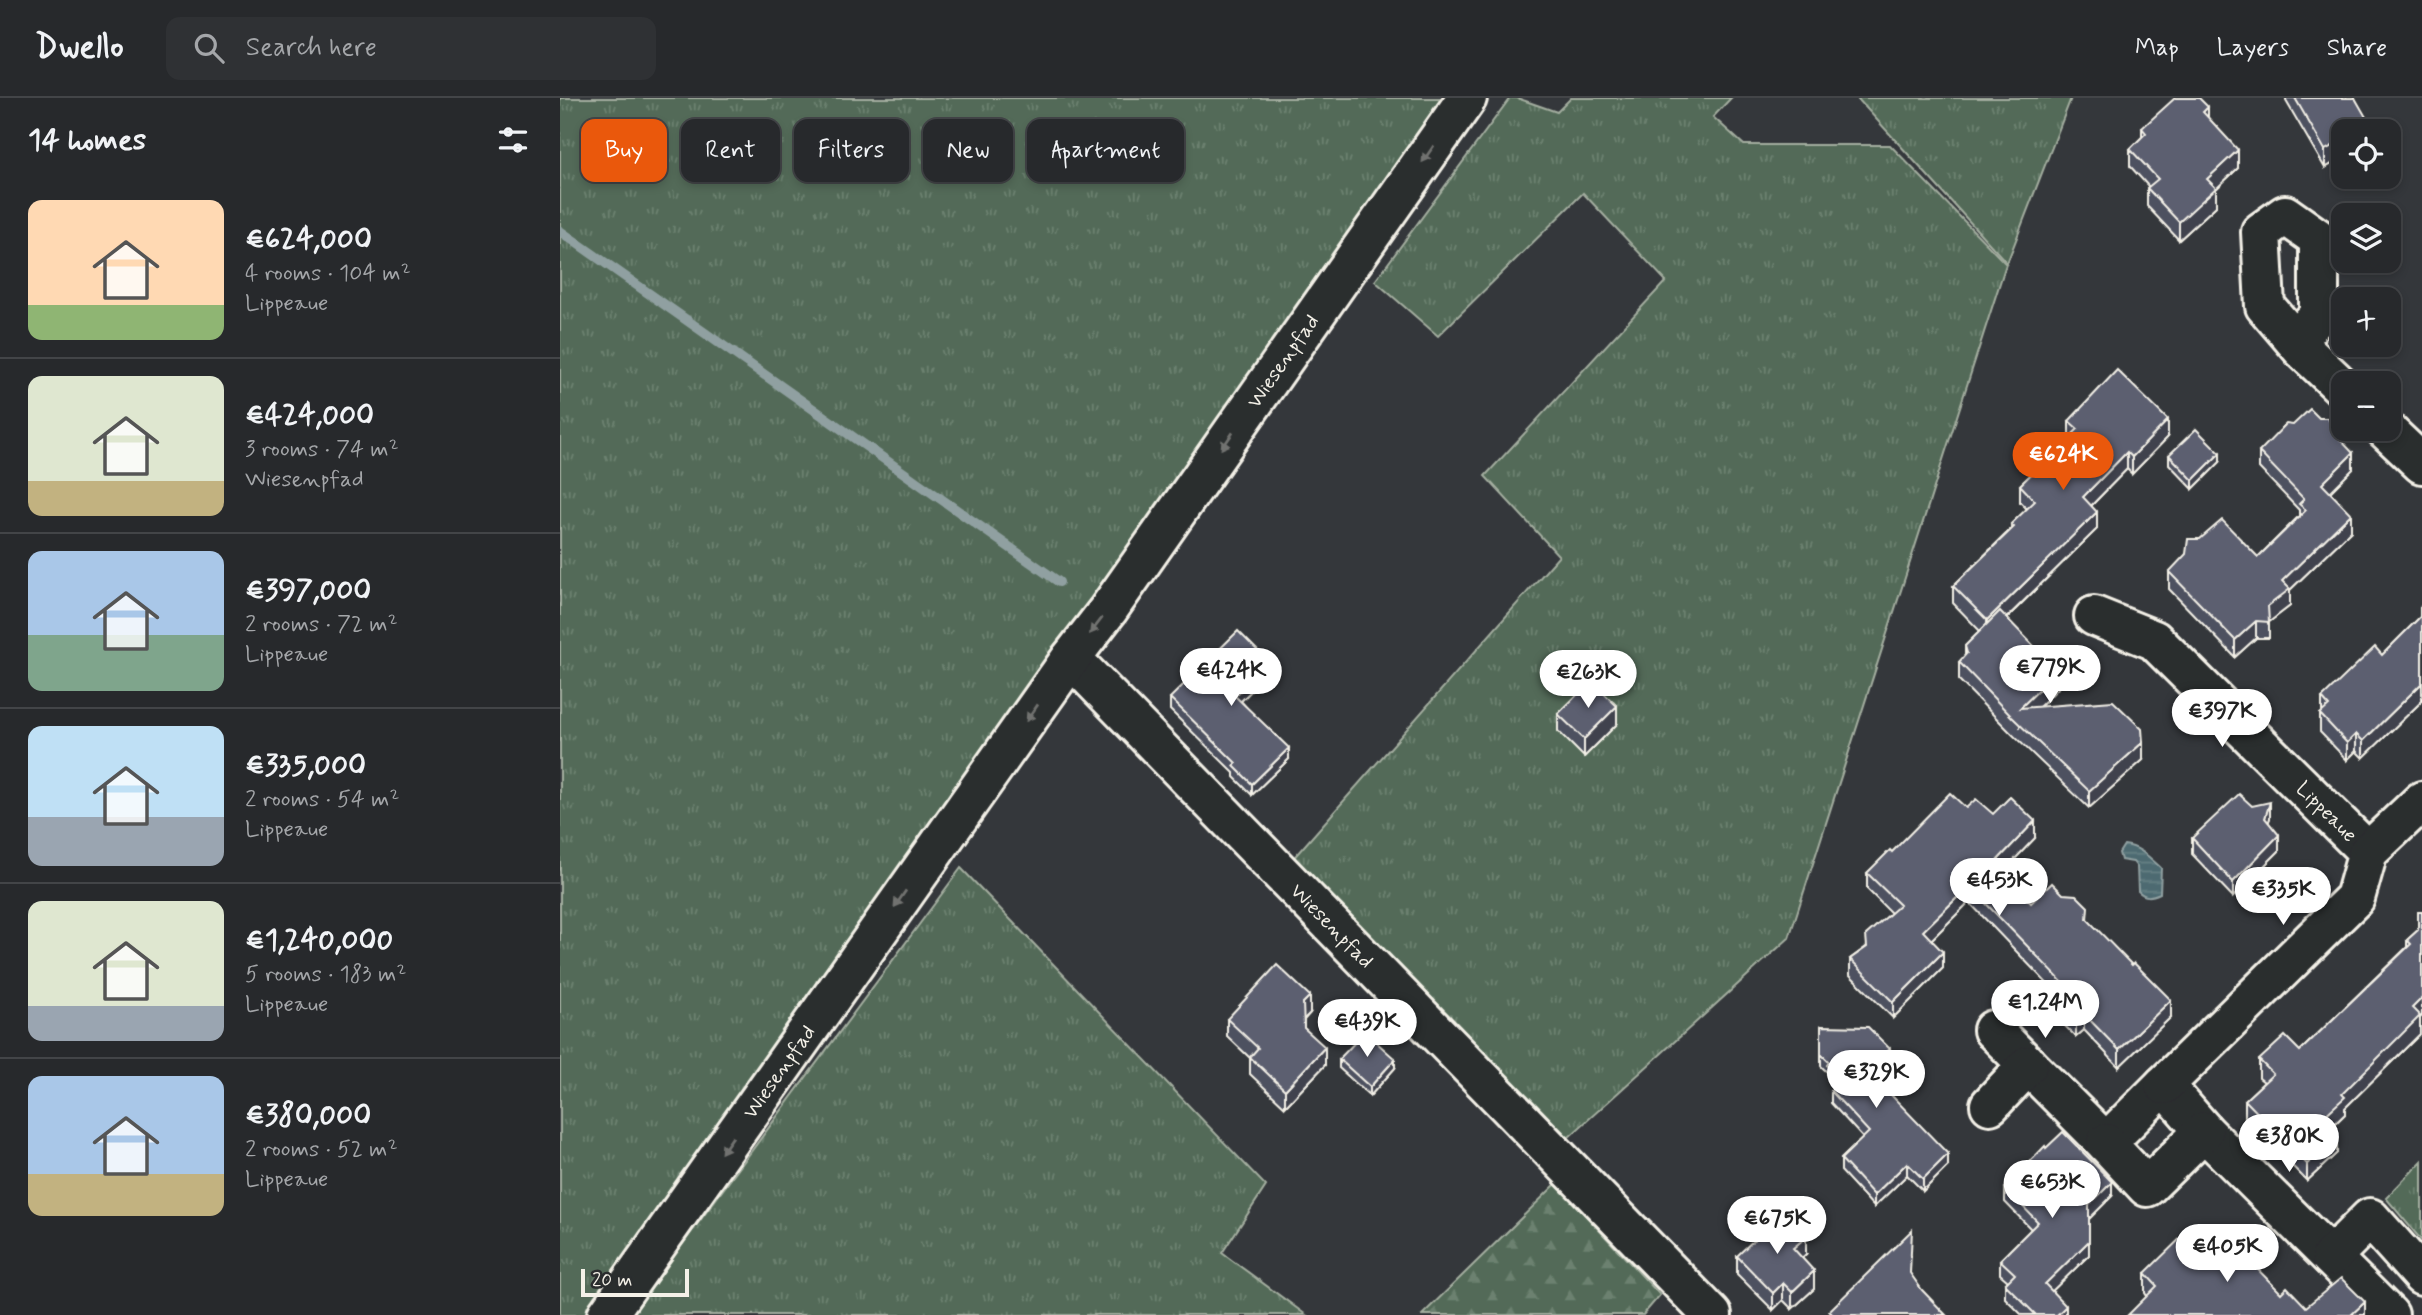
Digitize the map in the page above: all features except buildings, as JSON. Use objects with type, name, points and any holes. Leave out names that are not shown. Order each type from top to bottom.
[{"type":"street","name":"Wiesenpfad","points":[[607,1315],[1071,658],[1108,610],[1467,98]]},
{"type":"street","points":[[2295,341],[2331,376]]},
{"type":"street","points":[[2398,441],[2422,464]]},
{"type":"street","name":"Lippeaue","points":[[2094,616],[2154,639],[2368,852]]},
{"type":"street","name":"Wiesenpfad","points":[[1071,658],[1712,1315]]},
{"type":"street","name":"Lippeaue","points":[[2105,1143],[2355,898],[2368,852],[2422,801]]},
{"type":"street","points":[[1993,1030],[2147,1187],[2204,1131]]},
{"type":"street","points":[[1990,1105],[2028,1065]]},
{"type":"street","points":[[2164,1086],[2204,1131],[2389,1315]]},
{"type":"street","points":[[2331,1257],[2370,1218],[2422,1276]]},
{"type":"street","points":[[2395,1315],[2422,1286]]},
{"type":"green space","points":[[560,98],[1447,98],[586,1315],[560,1315]]},
{"type":"green space","points":[[1510,98],[1557,112],[1571,98],[1731,98],[1713,117],[1744,145],[1890,145],[2006,264],[1789,938],[1568,1138],[1475,1052],[1290,862],[1559,556],[1485,476],[1666,281],[1583,193],[1438,336],[1375,281]]},
{"type":"green space","points":[[1857,98],[2071,98],[2007,263]]},
{"type":"green space","points":[[961,868],[1266,1186],[1222,1253],[1306,1315],[630,1315]]},
{"type":"green space","points":[[2422,1161],[2422,1241],[2386,1198]]},
{"type":"green space","points":[[1556,1184],[1660,1295],[1643,1315],[1422,1315]]},
{"type":"water","points":[[2124,845],[2139,850],[2161,868],[2160,893],[2148,896],[2138,891],[2137,867],[2133,862],[2121,860],[2119,853]]},
{"type":"waterway","points":[[560,231],[1059,582]]}]
